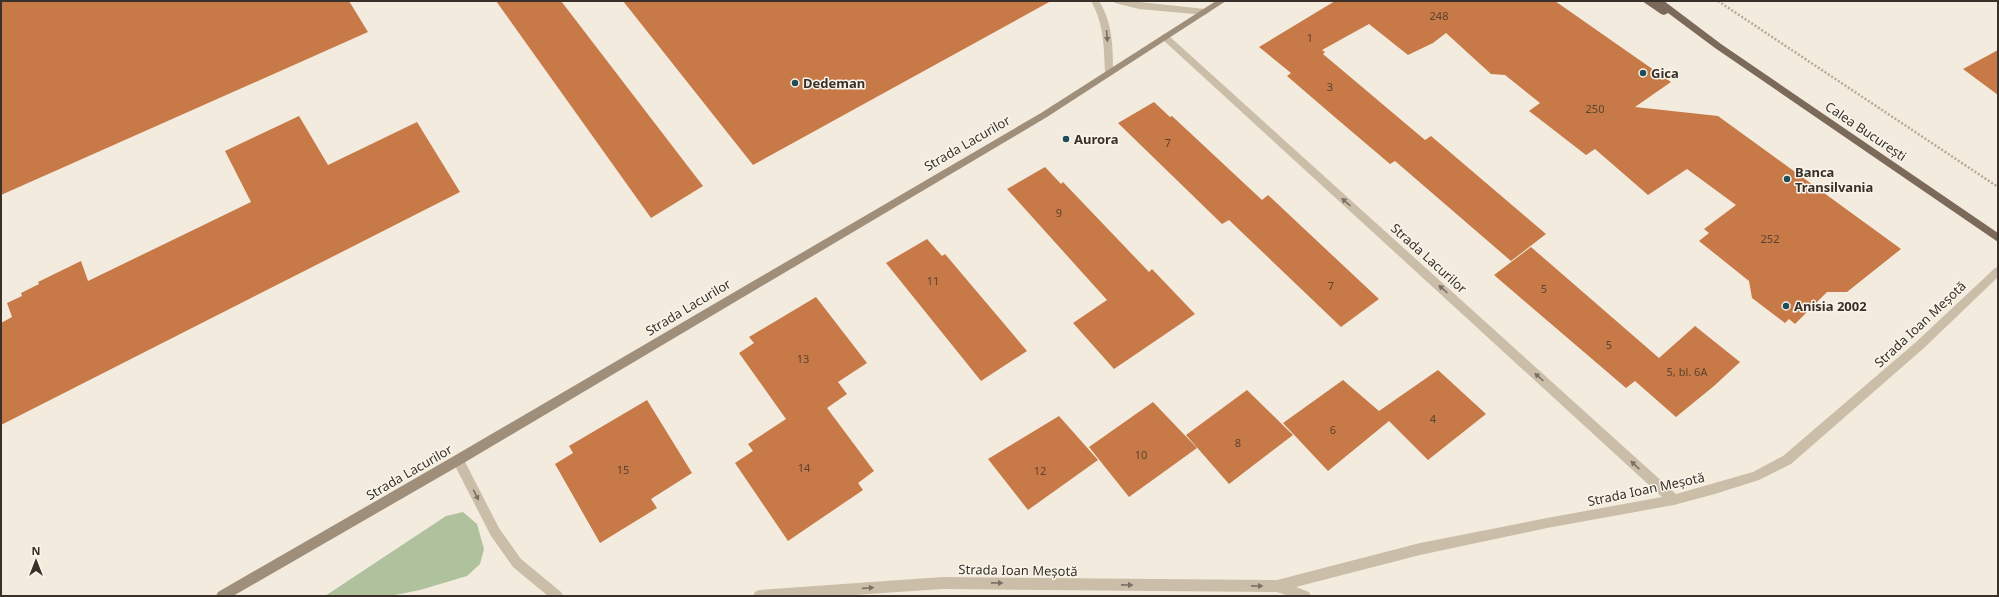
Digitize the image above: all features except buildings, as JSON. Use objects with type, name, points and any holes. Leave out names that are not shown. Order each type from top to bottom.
[{"type":"main road","name":"Calea București","points":[[1646,1],[1718,46]]},
{"type":"main road","name":"Calea București","points":[[1658,1],[1718,46],[1998,238]]},
{"type":"street","points":[[1095,1],[1107,29],[1109,73]]},
{"type":"street","points":[[1118,1],[1134,5],[1205,12]]},
{"type":"street","name":"Strada Lacurilor","points":[[222,596],[458,460],[1044,115],[1222,1]]},
{"type":"street","name":"Strada Lacurilor","points":[[1166,37],[1674,500]]},
{"type":"street","name":"Strada Ioan Meșotă","points":[[759,596],[942,583],[1277,586],[1420,549],[1547,523],[1674,500],[1715,490],[1755,476],[1787,460],[1920,345],[1998,271]]},
{"type":"street","points":[[458,460],[494,532],[517,563],[557,596]]},
{"type":"street","name":"Strada Ioan Meșotă","points":[[1277,586],[1304,596]]},
{"type":"path","points":[[1718,1],[1998,187]]},
{"type":"green space","points":[[463,512],[477,524],[484,549],[480,564],[467,576],[420,590],[390,596],[325,596],[446,516]]},
{"type":"place","name":"Gica","points":[[1643,73]]},
{"type":"place","name":"Dedeman","points":[[795,83]]},
{"type":"place","name":"Aurora","points":[[1066,139]]},
{"type":"place","name":"Banca Transilvania","points":[[1787,179]]},
{"type":"place","name":"Anisia 2002","points":[[1786,306]]}]
